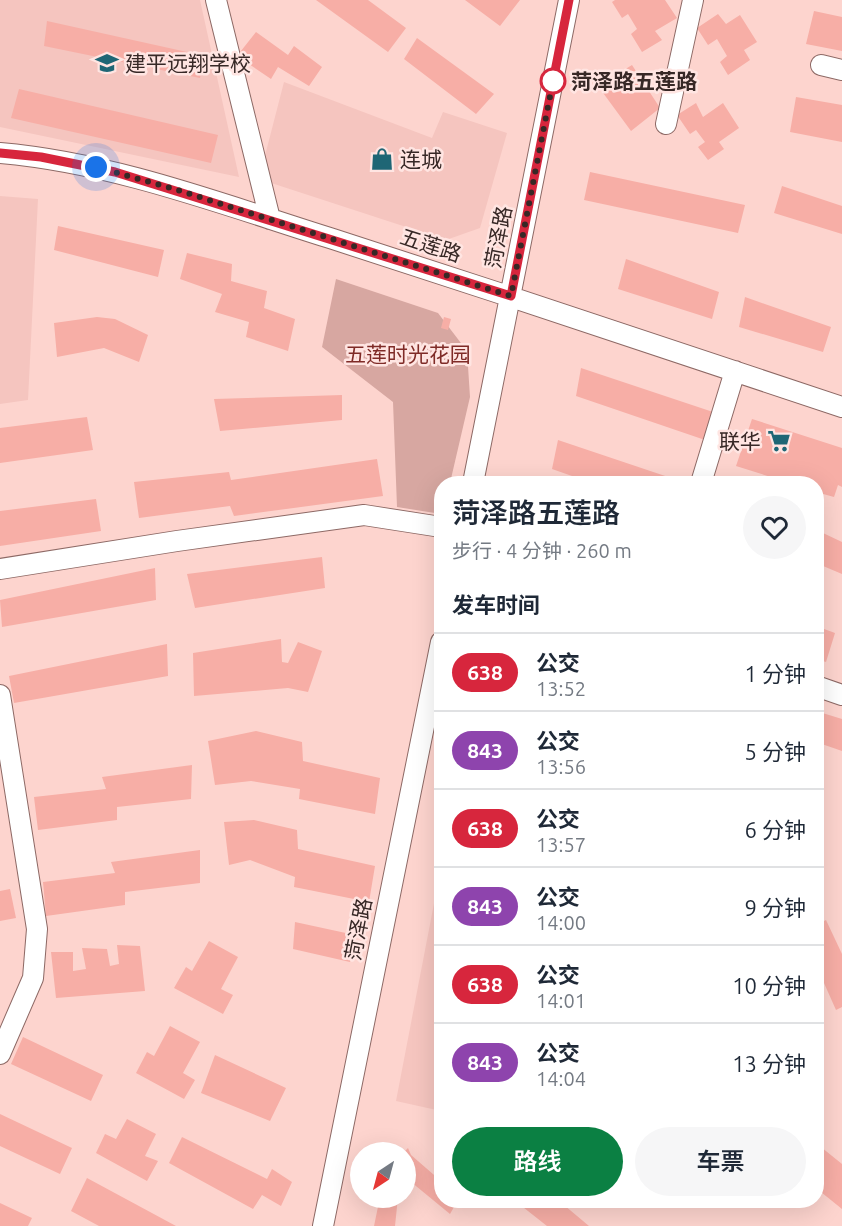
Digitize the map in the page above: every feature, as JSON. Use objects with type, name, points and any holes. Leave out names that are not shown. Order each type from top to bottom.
[{"type":"street","points":[[216,0],[270,219]]},
{"type":"street","name":"菏泽路","points":[[474,476],[569,0]]},
{"type":"street","points":[[666,124],[693,0]]},
{"type":"street","points":[[820,65],[842,70]]},
{"type":"street","name":"五莲路","points":[[0,153],[41,157],[115,172],[511,296],[842,407]]},
{"type":"street","points":[[703,476],[735,371]]},
{"type":"street","points":[[0,569],[364,515],[434,526]]},
{"type":"street","name":"菏泽路","points":[[323,1226],[434,677]]},
{"type":"street","points":[[824,689],[842,695]]},
{"type":"street","points":[[0,695],[37,929],[33,978],[0,1054]]},
{"type":"shaded area","name":"建平远翔学校","points":[[0,0],[200,0],[239,177],[0,127]]},
{"type":"shaded area","name":"连城","points":[[284,82],[432,138],[443,112],[507,133],[480,228],[446,240],[259,179]]},
{"type":"shaded area","points":[[0,196],[38,199],[28,400],[0,404]]},
{"type":"shaded area","points":[[434,903],[434,1109],[396,1101]]},
{"type":"green space","name":"五莲时光花园","points":[[336,279],[438,313],[467,351],[470,397],[452,476],[434,476],[434,513],[397,507],[393,402],[322,347]]},
{"type":"building","points":[[316,0],[368,0],[406,28],[388,52]]},
{"type":"building","points":[[465,0],[520,0],[500,26]]},
{"type":"building","points":[[615,0],[665,0],[677,18],[655,31],[662,40],[642,52],[631,34],[637,29],[628,14],[622,18],[612,2]]},
{"type":"building","points":[[814,11],[842,17],[842,51],[806,44]]},
{"type":"building","points":[[718,14],[726,24],[740,15],[757,42],[744,50],[750,60],[728,75],[720,62],[727,56],[717,39],[708,45],[697,28]]},
{"type":"building","points":[[47,21],[205,56],[200,78],[44,46]]},
{"type":"building","points":[[256,32],[288,55],[294,46],[322,67],[309,86],[278,67],[271,79],[237,56]]},
{"type":"building","points":[[417,38],[494,94],[476,114],[404,59]]},
{"type":"building","points":[[632,65],[660,108],[631,131],[598,86]]},
{"type":"building","points":[[19,89],[218,135],[211,163],[11,118]]},
{"type":"building","points":[[796,97],[842,105],[842,142],[790,132]]},
{"type":"building","points":[[696,103],[703,117],[723,103],[739,128],[719,142],[724,149],[708,160],[698,147],[705,142],[696,130],[690,134],[677,115]]},
{"type":"building","points":[[590,172],[745,205],[738,233],[584,200]]},
{"type":"building","points":[[782,186],[842,206],[842,234],[774,213]]},
{"type":"building","points":[[58,226],[164,250],[158,277],[54,250]]},
{"type":"building","points":[[187,253],[232,264],[231,281],[267,291],[264,308],[295,319],[288,351],[246,337],[249,322],[215,312],[222,294],[180,279]]},
{"type":"building","points":[[626,259],[719,292],[712,319],[618,289]]},
{"type":"building","points":[[745,297],[831,327],[823,352],[739,327]]},
{"type":"building","points":[[97,317],[115,319],[148,335],[139,362],[104,348],[57,357],[54,323]]},
{"type":"building","points":[[444,317],[451,319],[448,330],[441,328]]},
{"type":"building","points":[[581,368],[713,412],[705,440],[576,396]]},
{"type":"building","points":[[342,395],[342,420],[220,431],[214,399]]},
{"type":"building","points":[[87,417],[93,450],[0,463],[0,428]]},
{"type":"building","points":[[752,419],[842,448],[842,487],[838,485],[834,497],[824,494],[824,476],[768,476],[736,466]]},
{"type":"building","points":[[558,440],[665,476],[572,476],[552,469]]},
{"type":"building","points":[[377,459],[383,496],[234,516],[230,506],[139,518],[134,482],[229,472],[231,480]]},
{"type":"building","points":[[96,499],[101,531],[0,546],[0,511]]},
{"type":"building","points":[[824,533],[842,542],[842,574],[824,566]]},
{"type":"building","points":[[322,557],[325,588],[195,608],[187,574]]},
{"type":"building","points":[[155,568],[156,600],[2,627],[0,600]]},
{"type":"building","points":[[824,629],[835,633],[826,662],[824,661]]},
{"type":"building","points":[[281,639],[282,662],[288,663],[298,642],[322,651],[308,692],[288,688],[194,696],[193,653]]},
{"type":"building","points":[[167,644],[168,676],[14,703],[9,676]]},
{"type":"building","points":[[824,713],[842,719],[842,751],[824,745]]},
{"type":"building","points":[[256,731],[302,742],[303,761],[380,778],[375,814],[299,799],[300,789],[251,781],[215,785],[208,741]]},
{"type":"building","points":[[192,765],[191,799],[117,807],[117,820],[38,830],[34,797],[106,789],[102,777]]},
{"type":"building","points":[[254,820],[297,830],[298,849],[375,866],[369,902],[294,887],[295,877],[250,860],[229,865],[224,822]]},
{"type":"building","points":[[200,850],[200,883],[125,892],[125,905],[46,916],[43,882],[115,873],[111,862]]},
{"type":"building","points":[[10,889],[16,918],[0,921],[0,891]]},
{"type":"building","points":[[826,920],[842,954],[842,1007],[836,1010],[824,983],[824,921]]},
{"type":"building","points":[[295,922],[355,935],[350,962],[293,949]]},
{"type":"building","points":[[209,941],[238,957],[221,989],[233,995],[223,1014],[174,988],[186,967],[192,971]]},
{"type":"building","points":[[117,945],[140,946],[145,991],[56,998],[51,952],[73,952],[73,971],[86,969],[82,948],[107,949],[110,966],[119,964]]},
{"type":"building","points":[[170,1026],[200,1042],[183,1073],[195,1080],[184,1099],[136,1073],[147,1052],[154,1056]]},
{"type":"building","points":[[23,1037],[103,1075],[91,1101],[11,1064]]},
{"type":"building","points":[[215,1055],[286,1088],[270,1121],[201,1093]]},
{"type":"building","points":[[0,1114],[72,1148],[60,1174],[0,1146]]},
{"type":"building","points":[[127,1119],[156,1134],[145,1156],[158,1161],[147,1181],[96,1153],[105,1134],[116,1139]]},
{"type":"building","points":[[182,1137],[267,1179],[272,1169],[292,1182],[281,1206],[262,1195],[253,1209],[169,1163]]},
{"type":"building","points":[[824,1149],[842,1164],[842,1209],[824,1194]]},
{"type":"building","points":[[416,1159],[434,1175],[434,1201],[416,1186]]},
{"type":"building","points":[[87,1178],[176,1226],[99,1226],[71,1211]]},
{"type":"building","points":[[0,1203],[32,1218],[28,1226],[0,1226]]},
{"type":"building","points":[[378,1208],[397,1208],[395,1226],[374,1226]]},
{"type":"building","points":[[443,1208],[453,1208],[450,1214]]},
{"type":"building","points":[[524,1208],[568,1208],[589,1226],[547,1226]]},
{"type":"bus line","name":"638","points":[[0,153],[77,163],[152,182],[511,296],[569,0]]},
{"type":"place","name":"建平远翔学校","points":[[107,63]]},
{"type":"place","name":"菏泽路五莲路","points":[[553,81]]},
{"type":"place","name":"连城","points":[[382,159]]},
{"type":"place","name":"联华","points":[[779,441]]},
{"type":"route","points":[[96,167],[171,188],[511,296],[553,81]]}]
